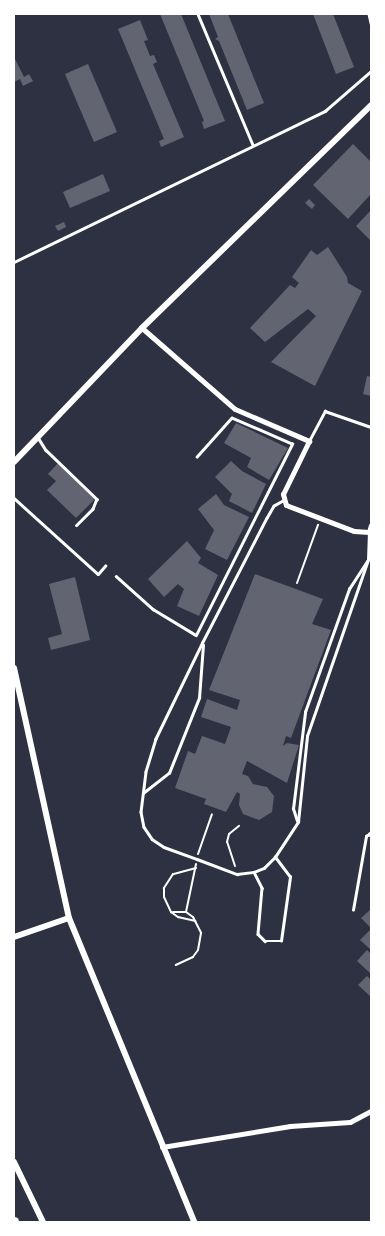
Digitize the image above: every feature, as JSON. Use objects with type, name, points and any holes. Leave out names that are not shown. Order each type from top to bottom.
[{"type":"street","points":[[14,462],[142,328],[371,105]]},
{"type":"street","points":[[142,328],[235,409],[309,441],[283,494],[283,501],[354,531],[369,532],[371,525]]},
{"type":"street","points":[[14,668],[69,918],[161,1148],[194,1222]]},
{"type":"street","points":[[14,937],[69,918]]},
{"type":"street","points":[[161,1148],[290,1126],[350,1122],[371,1111]]},
{"type":"street","points":[[14,1162],[43,1222]]},
{"type":"lane","points":[[198,14],[253,144]]},
{"type":"lane","points":[[369,14],[371,23]]},
{"type":"lane","points":[[14,262],[253,144],[325,111],[371,71]]},
{"type":"lane","points":[[309,441],[325,411],[371,427]]},
{"type":"lane","points":[[116,576],[153,610],[196,635],[292,444],[232,418],[197,457]]},
{"type":"lane","points":[[38,439],[46,450],[97,499],[93,509],[77,525]]},
{"type":"lane","points":[[14,498],[98,574],[105,566]]},
{"type":"lane","points":[[283,501],[274,506],[267,518],[156,738],[142,794],[144,827],[152,839],[196,859],[233,872],[254,872],[264,868],[275,858],[298,822],[307,736],[368,560],[369,532]]},
{"type":"lane","points":[[298,822],[293,809],[305,712],[349,588],[368,560]]},
{"type":"lane","points":[[142,794],[169,773],[199,698],[203,642]]},
{"type":"lane","points":[[353,910],[366,836],[371,834]]},
{"type":"lane","points":[[254,872],[262,888],[258,934],[265,941],[281,941],[290,877],[275,858]]},
{"type":"path","points":[[297,583],[320,518]]},
{"type":"path","points":[[186,912],[196,868],[196,859],[212,814]]},
{"type":"path","points":[[233,872],[235,864],[227,842],[229,834],[240,826]]},
{"type":"path","points":[[196,868],[180,869],[168,880],[164,897],[178,917],[196,921]]},
{"type":"path","points":[[173,912],[186,912],[196,921],[201,932],[198,950],[192,957],[176,964]]},
{"type":"building","points":[[160,14],[181,14],[225,121],[204,129],[202,122],[204,121]]},
{"type":"building","points":[[209,14],[228,14],[264,103],[247,110],[219,41],[215,39],[218,37]]},
{"type":"building","points":[[313,14],[333,14],[354,67],[336,74]]},
{"type":"building","points":[[140,20],[148,40],[144,41],[150,56],[154,55],[157,62],[153,64],[184,137],[161,147],[159,141],[164,139],[118,29]]},
{"type":"building","points":[[14,57],[24,77],[29,74],[33,81],[23,86],[20,79],[14,82]]},
{"type":"building","points":[[88,64],[117,132],[94,142],[65,74]]},
{"type":"building","points":[[353,144],[371,162],[371,194],[348,219],[313,185]]},
{"type":"building","points":[[103,174],[110,191],[70,208],[63,192]]},
{"type":"building","points":[[309,199],[315,205],[312,209],[305,203]]},
{"type":"building","points":[[371,210],[371,241],[356,226]]},
{"type":"building","points":[[64,222],[66,227],[58,231],[55,226]]},
{"type":"building","points":[[328,247],[347,277],[348,283],[362,291],[315,386],[271,362],[316,316],[308,309],[265,342],[250,328],[290,285],[295,288],[299,283],[292,277],[311,250],[317,255]]},
{"type":"building","points":[[367,376],[371,377],[371,396],[363,394]]},
{"type":"building","points":[[236,423],[288,448],[269,480],[247,467],[251,458],[224,443]]},
{"type":"building","points":[[231,461],[242,471],[266,484],[252,513],[229,501],[232,494],[215,477]]},
{"type":"building","points":[[58,463],[95,499],[76,518],[47,490],[56,481],[48,474]]},
{"type":"building","points":[[216,494],[224,505],[249,517],[227,560],[205,549],[214,530],[198,509]]},
{"type":"building","points":[[187,541],[201,558],[198,563],[218,575],[199,616],[177,606],[184,589],[178,584],[164,597],[148,579]]},
{"type":"building","points":[[255,574],[323,599],[312,624],[331,630],[291,738],[286,736],[283,746],[287,743],[299,745],[287,783],[247,761],[242,774],[248,776],[253,784],[267,787],[274,796],[272,812],[259,820],[243,814],[239,805],[240,794],[237,792],[226,812],[204,804],[206,799],[175,788],[188,751],[195,754],[202,736],[225,744],[231,727],[201,717],[207,699],[237,710],[240,700],[209,690]]},
{"type":"building","points":[[75,577],[90,640],[51,650],[48,638],[62,634],[49,584]]},
{"type":"building","points":[[371,909],[371,928],[361,918]]},
{"type":"building","points":[[371,931],[371,950],[360,940]]},
{"type":"building","points":[[367,950],[371,954],[371,974],[357,961]]},
{"type":"building","points":[[367,976],[371,980],[371,997],[358,985]]}]
